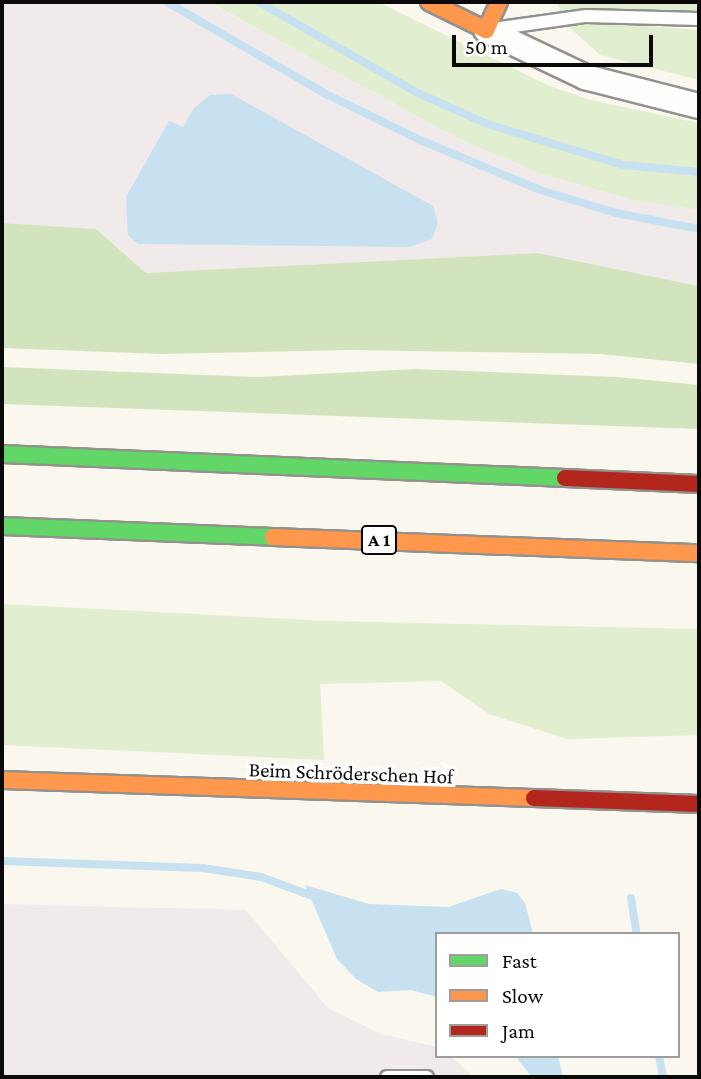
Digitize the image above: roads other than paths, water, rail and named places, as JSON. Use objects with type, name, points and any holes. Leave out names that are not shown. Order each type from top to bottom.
[{"type":"main road","points":[[429,2],[486,30],[499,2]]},
{"type":"main road","points":[[2,454],[699,484]]},
{"type":"main road","name":"A 1","points":[[2,526],[699,553]]},
{"type":"main road","name":"Beim Schröderschen Hof","points":[[2,780],[699,804]]},
{"type":"street","points":[[486,30],[585,77],[699,106]]},
{"type":"lane","points":[[486,30],[586,16],[699,19]]},
{"type":"lane","points":[[387,1077],[428,1077]]},
{"type":"water","points":[[231,94],[433,206],[438,223],[432,239],[410,247],[138,244],[128,235],[126,197],[169,121],[183,127],[194,108],[210,95]]},
{"type":"water","points":[[305,885],[369,904],[448,907],[501,889],[517,893],[525,903],[532,932],[435,932],[435,996],[411,990],[378,992],[356,979],[337,959]]},
{"type":"water","points":[[517,1058],[558,1058],[563,1077],[532,1077]]},
{"type":"waterway","points":[[167,2],[326,94],[420,140],[540,190],[616,213],[699,229]]},
{"type":"waterway","points":[[259,2],[418,93],[487,124],[624,165],[699,172]]},
{"type":"waterway","points":[[2,861],[203,868],[261,877],[313,896]]},
{"type":"waterway","points":[[631,898],[637,932]]},
{"type":"waterway","points":[[659,1058],[663,1077]]}]
